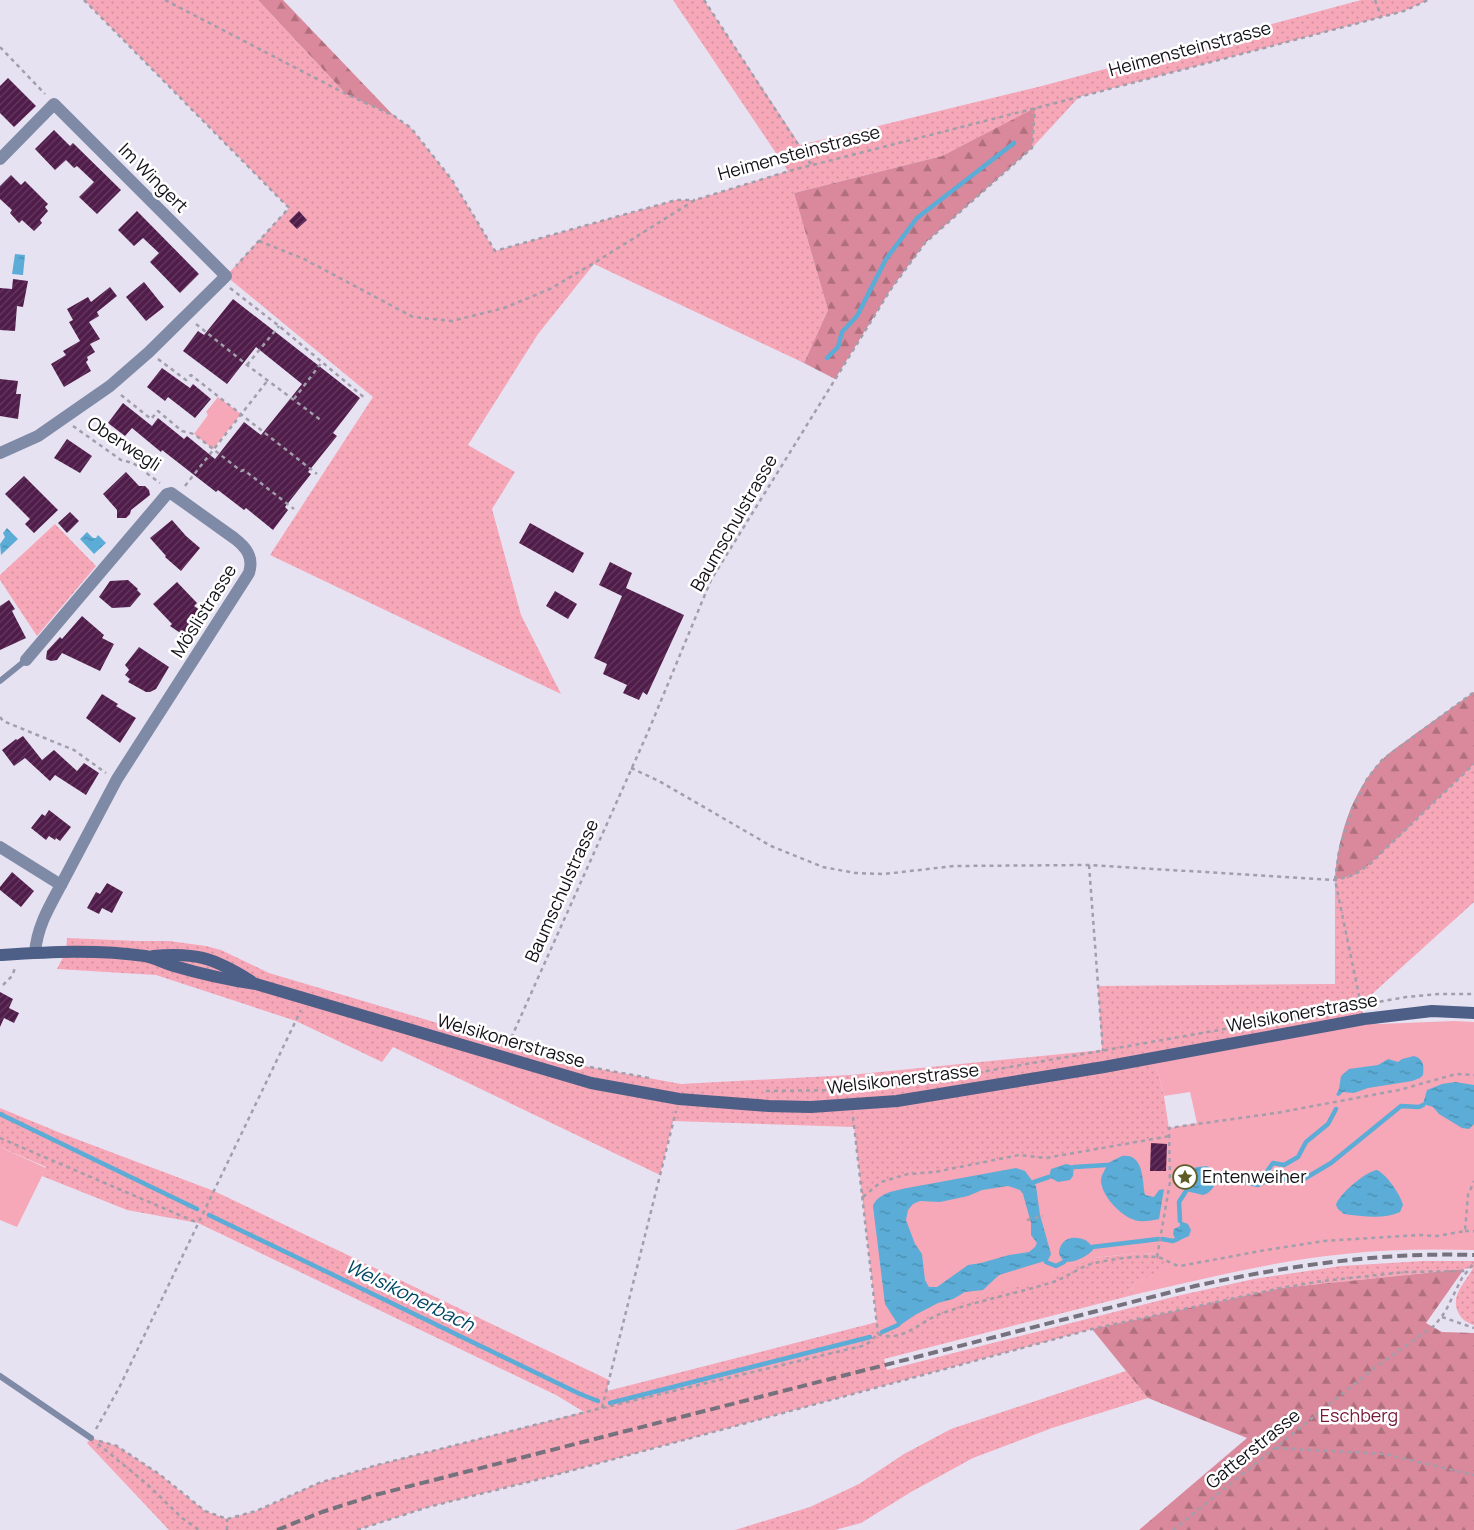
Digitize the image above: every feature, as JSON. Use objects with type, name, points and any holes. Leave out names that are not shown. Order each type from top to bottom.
[{"type":"main road","name":"Welsikonerstrasse","points":[[0,956],[35,952],[92,951],[148,957],[227,980],[256,984],[591,1083],[679,1099],[769,1106],[811,1107],[897,1101],[1364,1019],[1432,1012],[1474,1013]]},
{"type":"street","points":[[0,159],[54,104]]},
{"type":"street","name":"Im Wingert","points":[[54,104],[224,279]]},
{"type":"street","points":[[0,453],[38,436],[110,386],[149,352],[224,279]]},
{"type":"street","points":[[26,660],[171,495]]},
{"type":"street","name":"Möslistrasse","points":[[61,885],[117,780],[252,566],[248,552],[243,544],[171,495]]},
{"type":"street","points":[[0,847],[61,885],[41,922],[35,952]]},
{"type":"lane","points":[[0,681],[26,660]]},
{"type":"lane","points":[[0,1376],[91,1438]]},
{"type":"path","points":[[84,0],[289,208],[224,279],[366,399]]},
{"type":"path","points":[[165,0],[346,94],[394,116],[411,128],[452,180],[495,251],[676,200],[695,200]]},
{"type":"path","points":[[704,0],[812,166]]},
{"type":"path","points":[[1375,0],[1381,16]]},
{"type":"path","name":"Heimensteinstrasse","points":[[259,241],[304,259],[413,317],[452,321],[504,308],[550,289],[594,264],[695,200],[812,166],[1404,10],[1428,0]]},
{"type":"path","points":[[0,46],[54,104]]},
{"type":"path","name":"Baumschulstrasse","points":[[504,1058],[508,1044],[630,768],[648,732],[711,580],[891,289],[925,243],[1032,148],[1034,108]]},
{"type":"path","points":[[185,315],[322,421]]},
{"type":"path","points":[[247,364],[278,326]]},
{"type":"path","points":[[149,352],[186,380],[192,375],[295,458],[298,457],[318,474]]},
{"type":"path","points":[[294,399],[322,362]]},
{"type":"path","points":[[171,495],[213,449],[268,380]]},
{"type":"path","points":[[110,386],[151,419],[158,411],[182,431],[194,434],[294,509]]},
{"type":"path","name":"Oberwegli","points":[[64,419],[121,460],[133,463],[165,486],[171,495]]},
{"type":"path","points":[[1364,1019],[1335,880],[1338,851],[1346,825],[1359,793],[1373,770],[1390,753],[1474,692]]},
{"type":"path","points":[[0,717],[3,720],[74,750],[102,770]]},
{"type":"path","points":[[630,768],[665,784],[771,846],[823,867],[847,872],[878,874],[954,866],[1089,865],[1335,880],[1354,875],[1370,864],[1474,764]]},
{"type":"path","points":[[1089,865],[1103,1050]]},
{"type":"path","points":[[3,985],[12,976],[17,962],[16,954]]},
{"type":"path","points":[[91,1438],[118,1388],[306,1000]]},
{"type":"path","points":[[965,1075],[1148,1042]]},
{"type":"path","points":[[508,1044],[517,1047]]},
{"type":"path","points":[[589,1067],[654,1079]]},
{"type":"path","points":[[1157,1257],[1170,1182],[1169,1128],[1276,1113],[1352,1099],[1399,1090],[1456,1074],[1474,1075]]},
{"type":"path","points":[[764,1091],[850,1090],[916,1083]]},
{"type":"path","points":[[602,1408],[679,1099]]},
{"type":"path","points":[[851,1105],[878,1334]]},
{"type":"path","points":[[863,1197],[881,1182],[908,1174],[935,1172],[1019,1155],[1046,1158],[1170,1136]]},
{"type":"path","points":[[0,1138],[198,1223]]},
{"type":"path","points":[[1465,1232],[1468,1195],[1474,1181]]},
{"type":"path","points":[[1027,1220],[1043,1216]]},
{"type":"path","points":[[878,1334],[888,1337],[903,1335],[925,1321],[944,1313],[973,1303],[1053,1282],[1096,1263],[1157,1257],[1180,1266],[1266,1250],[1324,1242],[1421,1235],[1437,1236],[1474,1231]]},
{"type":"path","name":"Gatterstrasse","points":[[1173,1530],[1373,1369],[1430,1329],[1442,1317],[1467,1271],[1474,1263]]},
{"type":"path","points":[[357,1530],[428,1507],[553,1476],[1092,1329],[1314,1282],[1405,1272],[1467,1271]]},
{"type":"path","points":[[1442,1317],[1474,1328]]},
{"type":"path","points":[[91,1438],[116,1446],[159,1474],[205,1511],[227,1519],[256,1511],[319,1484],[377,1465],[602,1408],[866,1345],[878,1334]]},
{"type":"path","points":[[91,1438],[147,1484],[182,1518],[199,1530]]},
{"type":"path","points":[[1274,1448],[1385,1454],[1474,1475]]},
{"type":"path","points":[[227,1519],[227,1530]]},
{"type":"shaded area","points":[[84,0],[258,0],[346,94],[394,116],[411,128],[452,180],[495,251],[676,200],[695,200],[788,171],[673,0],[704,0],[800,145],[1042,86],[1361,0],[1428,0],[1404,11],[1079,97],[1032,148],[1034,109],[942,156],[794,193],[828,310],[804,363],[594,264],[538,334],[468,445],[515,472],[492,509],[521,615],[561,694],[270,555],[373,397],[226,276],[289,208]]},
{"type":"shaded area","points":[[218,397],[241,414],[213,449],[194,434],[208,415],[206,412]]},
{"type":"shaded area","points":[[55,524],[96,566],[37,636],[0,580],[0,575]]},
{"type":"shaded area","points":[[1474,764],[1474,902],[1361,1004],[1364,1019],[1154,1057],[1164,1096],[1170,1136],[1085,1256],[1095,1258],[1138,1253],[1163,1254],[1166,1270],[1132,1284],[1133,1295],[884,1359],[887,1370],[1181,1295],[1254,1279],[1341,1266],[1423,1261],[1474,1261],[1474,1325],[1463,1319],[1456,1306],[1457,1294],[1473,1268],[1281,1288],[1092,1329],[544,1478],[428,1507],[357,1530],[169,1530],[87,1443],[91,1438],[117,1446],[159,1474],[205,1511],[227,1519],[256,1511],[319,1483],[377,1465],[584,1412],[556,1395],[198,1223],[127,1210],[42,1176],[46,1167],[0,1147],[0,1108],[214,1191],[609,1380],[607,1391],[877,1322],[854,1127],[673,1121],[660,1175],[393,1047],[382,1062],[296,1021],[156,975],[57,969],[66,951],[67,938],[169,941],[206,946],[221,950],[269,973],[508,1044],[589,1067],[681,1084],[850,1075],[1102,1050],[1098,986],[1335,984],[1335,880],[1354,875],[1370,864]]},
{"type":"shaded area","name":"Entenweiher","points":[[1364,1019],[1379,1024],[1474,1022],[1474,1250],[1393,1250],[1318,1257],[1238,1271],[1133,1295],[1132,1284],[1165,1270],[1163,1254],[1138,1253],[1094,1258],[1048,1279],[970,1299],[928,1316],[909,1329],[878,1334],[863,1197],[881,1182],[908,1174],[935,1172],[1019,1155],[1036,1158],[1050,1157],[1169,1136],[1169,1128],[1197,1123],[1190,1092],[1164,1096],[1154,1057]]},
{"type":"shaded area","points":[[0,1147],[46,1168],[17,1227],[0,1220]]},
{"type":"shaded area","points":[[1126,1371],[1148,1398],[1052,1428],[973,1458],[911,1492],[861,1523],[835,1530],[735,1530],[810,1507],[859,1484],[904,1454],[951,1429]]},
{"type":"green space","points":[[258,0],[283,0],[394,116],[346,94]]},
{"type":"green space","points":[[1035,108],[1032,148],[925,243],[891,289],[835,379],[804,363],[828,310],[794,193],[942,156]]},
{"type":"green space","points":[[1474,692],[1474,764],[1370,864],[1354,875],[1335,880],[1339,848],[1348,816],[1354,800],[1371,772],[1393,750]]},
{"type":"green space","name":"Eschberg","points":[[1464,1269],[1426,1323],[1442,1332],[1474,1333],[1474,1530],[1139,1530],[1247,1438],[1148,1398],[1092,1329],[1281,1288]]},
{"type":"water","points":[[15,254],[25,255],[23,275],[12,274]]},
{"type":"water","points":[[7,528],[18,539],[1,555],[0,544],[5,537],[3,533]]},
{"type":"water","points":[[87,532],[93,538],[96,538],[98,535],[106,543],[94,554],[80,539]]},
{"type":"water","points":[[1414,1056],[1423,1063],[1423,1075],[1420,1078],[1368,1088],[1354,1093],[1343,1092],[1339,1096],[1336,1095],[1341,1076],[1349,1069],[1378,1065],[1388,1059],[1398,1062]]},
{"type":"water","points":[[1455,1082],[1474,1085],[1474,1124],[1469,1129],[1462,1128],[1439,1114],[1433,1107],[1423,1104],[1427,1090],[1442,1084]]},
{"type":"water","name":"Entenweiher","points":[[1122,1156],[1129,1156],[1138,1163],[1141,1169],[1145,1195],[1154,1197],[1159,1190],[1164,1189],[1159,1219],[1139,1221],[1126,1216],[1114,1206],[1105,1194],[1101,1181],[1103,1174],[1108,1163]]},
{"type":"water","points":[[1066,1164],[1074,1166],[1073,1176],[1070,1180],[1058,1182],[1049,1177],[1051,1169]]},
{"type":"water","points":[[1207,1166],[1214,1173],[1215,1177],[1214,1186],[1211,1190],[1203,1195],[1186,1191],[1183,1179],[1186,1171]]},
{"type":"water","points":[[1016,1168],[1025,1171],[1036,1186],[1040,1215],[1051,1254],[1048,1260],[999,1275],[983,1290],[965,1292],[953,1299],[938,1303],[899,1326],[885,1304],[873,1206],[883,1195],[907,1188]],"holes":[[[1008,1186],[1020,1190],[1023,1194],[1031,1223],[1031,1235],[1037,1243],[1035,1247],[1029,1252],[968,1265],[937,1287],[929,1287],[925,1280],[922,1254],[915,1244],[906,1220],[908,1210],[913,1204],[920,1201],[940,1202],[968,1196],[982,1190]]]},
{"type":"water","points":[[1377,1170],[1393,1185],[1403,1205],[1400,1212],[1372,1217],[1344,1214],[1338,1209],[1336,1205],[1347,1190],[1366,1174]]},
{"type":"water","points":[[1180,1221],[1188,1224],[1191,1230],[1189,1236],[1180,1240],[1175,1238],[1173,1234],[1174,1229],[1180,1226]]},
{"type":"water","points":[[1071,1238],[1085,1240],[1093,1250],[1080,1259],[1064,1262],[1059,1254],[1060,1248],[1064,1242]]},
{"type":"building","points":[[8,78],[36,106],[14,127],[0,113],[0,86]]},
{"type":"building","points":[[54,130],[70,146],[73,143],[121,190],[97,214],[79,197],[94,182],[77,166],[74,168],[66,160],[55,170],[35,149]]},
{"type":"building","points":[[11,175],[21,185],[25,181],[48,204],[45,207],[48,211],[40,220],[42,223],[34,231],[22,220],[19,223],[10,213],[12,210],[0,199],[0,186]]},
{"type":"building","points":[[137,211],[199,274],[180,293],[150,262],[159,253],[143,238],[134,246],[118,230]]},
{"type":"building","points":[[299,211],[307,220],[297,229],[289,221]]},
{"type":"building","points":[[13,279],[28,281],[23,307],[17,306],[15,331],[0,330],[0,288],[12,289]]},
{"type":"building","points":[[144,282],[164,307],[146,321],[126,297]]},
{"type":"building","points":[[110,287],[117,296],[97,312],[99,316],[89,322],[100,339],[90,344],[95,352],[87,357],[88,360],[86,362],[91,371],[64,387],[51,364],[66,355],[63,351],[80,341],[69,322],[73,320],[67,309],[88,297],[91,302]]},
{"type":"building","points":[[233,299],[360,398],[333,433],[337,436],[308,472],[311,474],[285,507],[288,510],[273,530],[246,508],[244,510],[218,490],[216,492],[162,450],[161,452],[132,428],[125,436],[108,423],[123,403],[152,426],[158,418],[184,439],[187,436],[215,459],[244,422],[261,435],[302,384],[256,347],[227,384],[183,351],[198,331],[204,335]]},
{"type":"building","points":[[162,368],[190,388],[193,384],[211,399],[195,418],[168,397],[165,401],[147,387]]},
{"type":"building","points":[[0,379],[18,381],[16,394],[21,394],[18,419],[0,416]]},
{"type":"building","points":[[67,439],[92,456],[80,473],[54,458]]},
{"type":"building","points":[[126,472],[139,486],[145,486],[149,490],[150,495],[131,510],[126,518],[117,518],[117,510],[103,494]]},
{"type":"building","points":[[24,476],[58,510],[34,533],[25,524],[30,519],[5,494]]},
{"type":"building","points":[[70,512],[79,521],[67,533],[58,523]]},
{"type":"building","points":[[172,520],[200,548],[181,571],[165,557],[150,538]]},
{"type":"building","points":[[530,523],[584,553],[573,573],[519,543]]},
{"type":"building","points":[[610,562],[632,573],[626,588],[684,615],[647,695],[643,692],[639,700],[623,693],[627,685],[603,674],[607,664],[594,658],[622,596],[599,585]]},
{"type":"building","points":[[128,580],[141,594],[130,607],[112,608],[99,597],[110,581]]},
{"type":"building","points":[[177,582],[197,603],[194,606],[206,614],[189,639],[170,626],[172,624],[153,604]]},
{"type":"building","points":[[555,591],[577,604],[568,619],[546,606]]},
{"type":"building","points":[[9,600],[15,609],[12,611],[26,638],[0,650],[0,606]]},
{"type":"building","points":[[82,616],[104,635],[102,638],[114,644],[100,671],[62,653],[57,660],[51,661],[46,659],[47,651],[60,637],[62,639]]},
{"type":"building","points":[[139,647],[169,667],[156,689],[150,692],[146,692],[128,682],[130,679],[125,675],[129,670],[125,665]]},
{"type":"building","points":[[102,694],[118,704],[116,706],[136,718],[120,743],[86,718]]},
{"type":"building","points":[[23,736],[42,760],[54,750],[77,771],[84,763],[99,773],[86,795],[55,775],[50,781],[25,758],[14,766],[2,750]]},
{"type":"building","points":[[49,810],[71,827],[60,841],[49,836],[46,840],[31,828],[42,814],[45,816]]},
{"type":"building","points":[[12,872],[34,891],[21,907],[0,890],[0,887]]},
{"type":"building","points":[[107,883],[123,892],[112,913],[102,908],[99,914],[87,908],[96,892],[100,894]]},
{"type":"building","points":[[0,992],[13,999],[9,1008],[19,1013],[14,1023],[4,1018],[0,1027]]},
{"type":"building","points":[[1151,1143],[1167,1144],[1166,1171],[1150,1171]]},
{"type":"waterway","points":[[827,358],[838,347],[842,332],[857,316],[886,259],[917,218],[1014,143]]},
{"type":"waterway","name":"Welsikonerbach","points":[[1216,1176],[1258,1185],[1274,1177],[1299,1182],[1331,1163],[1401,1106],[1419,1107],[1423,1105]]},
{"type":"waterway","points":[[1258,1184],[1273,1163],[1284,1165],[1298,1157],[1306,1142],[1328,1124],[1336,1109]]},
{"type":"waterway","name":"Welsikonerbach","points":[[0,1114],[197,1209]]},
{"type":"waterway","points":[[1074,1167],[1107,1165]]},
{"type":"waterway","points":[[1034,1182],[1049,1177]]},
{"type":"waterway","name":"Welsikonerbach","points":[[1180,1221],[1179,1202],[1186,1191]]},
{"type":"waterway","name":"Welsikonerbach","points":[[209,1215],[598,1401]]},
{"type":"waterway","name":"Welsikonerbach","points":[[1092,1247],[1159,1239]]},
{"type":"waterway","name":"Welsikonerbach","points":[[1162,1239],[1173,1241],[1178,1239]]},
{"type":"waterway","name":"Welsikonerbach","points":[[1046,1262],[1056,1266],[1064,1262]]},
{"type":"waterway","name":"Welsikonerbach","points":[[882,1332],[898,1325]]},
{"type":"waterway","name":"Welsikonerbach","points":[[610,1403],[870,1337]]},
{"type":"railway","points":[[277,1530],[322,1512],[375,1495],[1195,1286],[1264,1272],[1368,1258],[1474,1255]]},
{"type":"place","name":"Entenweiher","points":[[1185,1177]]}]
